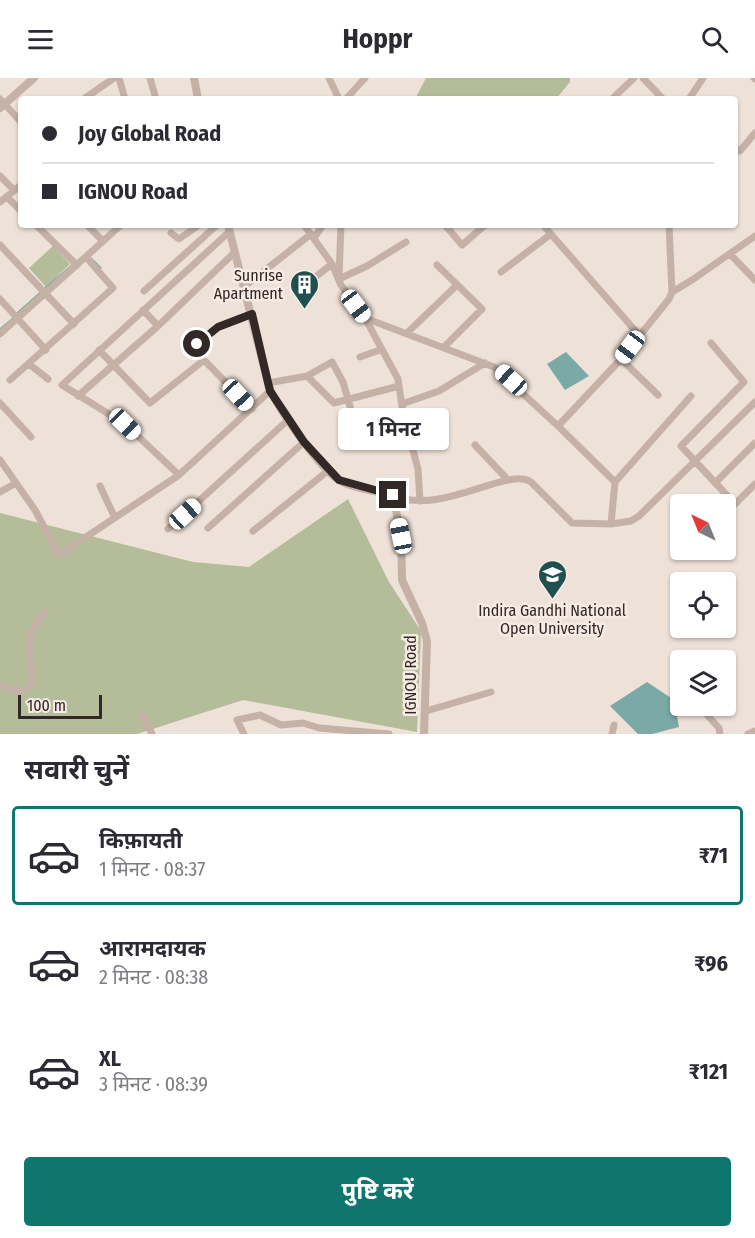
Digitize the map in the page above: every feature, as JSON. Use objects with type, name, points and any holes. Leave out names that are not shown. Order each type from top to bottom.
[{"type":"street","points":[[18,119],[2,103],[34,78]]},
{"type":"street","points":[[88,96],[114,78]]},
{"type":"street","points":[[119,78],[124,96]]},
{"type":"street","points":[[150,78],[155,96]]},
{"type":"street","points":[[194,78],[197,96]]},
{"type":"street","points":[[329,78],[338,96]]},
{"type":"street","points":[[349,96],[366,78]]},
{"type":"street","points":[[615,96],[634,78]]},
{"type":"street","points":[[643,78],[660,96]]},
{"type":"street","points":[[691,96],[703,78]]},
{"type":"street","points":[[738,151],[755,133]]},
{"type":"street","points":[[0,176],[14,190]]},
{"type":"street","points":[[0,202],[18,187]]},
{"type":"street","points":[[7,196],[18,208]]},
{"type":"street","points":[[39,228],[77,265]]},
{"type":"street","points":[[90,228],[103,241]]},
{"type":"street","points":[[0,334],[118,228]]},
{"type":"street","points":[[171,233],[179,239],[195,228]]},
{"type":"street","points":[[144,291],[214,228]]},
{"type":"street","points":[[306,228],[332,264],[341,285],[365,318],[380,350],[394,371],[418,469],[420,501]]},
{"type":"street","points":[[245,286],[320,228]]},
{"type":"street","points":[[339,279],[341,228]]},
{"type":"street","points":[[449,228],[462,244],[481,228]]},
{"type":"street","points":[[546,228],[639,335]]},
{"type":"street","points":[[558,426],[621,359],[667,302],[672,291],[669,228]]},
{"type":"street","points":[[179,474],[125,424],[62,386],[229,229],[269,387],[304,442],[339,480],[420,501],[447,499],[508,480],[529,480],[572,523],[611,524],[631,521],[639,516],[755,402]]},
{"type":"street","points":[[501,272],[551,234]]},
{"type":"street","points":[[672,291],[755,236]]},
{"type":"street","points":[[339,279],[368,267],[406,242]]},
{"type":"street","points":[[0,245],[74,324]]},
{"type":"street","points":[[78,396],[158,326],[235,252]]},
{"type":"street","points":[[730,254],[755,280]]},
{"type":"street","points":[[10,380],[113,288],[86,257]]},
{"type":"street","points":[[314,278],[332,264]]},
{"type":"street","points":[[437,265],[482,309],[444,346]]},
{"type":"street","points":[[407,333],[458,285]]},
{"type":"street","points":[[0,299],[46,350]]},
{"type":"street","points":[[143,310],[158,326]]},
{"type":"street","points":[[197,344],[218,327],[252,314]]},
{"type":"street","points":[[365,318],[391,330],[444,346],[501,371],[615,482]]},
{"type":"street","points":[[711,343],[744,380],[681,446],[735,504],[755,484]]},
{"type":"street","points":[[99,350],[150,403],[204,360]]},
{"type":"street","points":[[360,357],[380,350]]},
{"type":"street","points":[[200,353],[204,360],[252,409]]},
{"type":"street","points":[[621,359],[658,395]]},
{"type":"street","points":[[0,460],[35,510],[59,555],[179,474],[252,409],[269,387],[307,376],[332,362],[343,382],[355,424]]},
{"type":"street","points":[[402,404],[439,391],[485,363]]},
{"type":"street","points":[[29,364],[48,379]]},
{"type":"street","points":[[307,376],[334,403],[399,386]]},
{"type":"street","points":[[611,524],[615,482],[691,396]]},
{"type":"street","points":[[0,404],[31,437]]},
{"type":"street","points":[[168,529],[288,420]]},
{"type":"street","points":[[208,528],[304,442]]},
{"type":"street","points":[[715,483],[755,443]]},
{"type":"street","points":[[475,445],[508,480]]},
{"type":"street","points":[[253,531],[329,470]]},
{"type":"street","points":[[0,492],[16,483]]},
{"type":"street","points":[[100,486],[115,518]]},
{"type":"street","name":"IGNOU Road","points":[[393,495],[401,536],[402,580],[422,623],[427,641],[424,734]]},
{"type":"street","points":[[0,685],[18,692],[26,691],[30,685],[33,677],[29,637],[45,612]]},
{"type":"street","points":[[426,711],[491,692]]},
{"type":"street","points":[[142,715],[152,734]]},
{"type":"street","points":[[244,734],[237,723],[240,718],[260,715],[281,725],[303,723],[316,730],[389,734]]},
{"type":"street","points":[[708,716],[719,728],[720,734]]},
{"type":"street","points":[[281,725],[281,734]]},
{"type":"street","points":[[612,734],[614,725]]},
{"type":"street","points":[[748,734],[755,731]]},
{"type":"green space","points":[[426,78],[570,78],[570,82],[558,96],[417,96]]},
{"type":"green space","points":[[53,246],[70,264],[46,287],[29,268]]},
{"type":"green space","points":[[348,499],[389,582],[421,631],[417,732],[243,700],[137,734],[0,734],[0,513],[193,562],[249,567]]},
{"type":"water","points":[[566,352],[589,376],[565,390],[547,364]]},
{"type":"water","points":[[647,682],[670,697],[670,716],[677,716],[679,727],[652,734],[638,734],[610,706]]},
{"type":"waterway","points":[[91,258],[101,268]]},
{"type":"waterway","points":[[45,288],[73,264]]},
{"type":"waterway","points":[[16,314],[42,291]]},
{"type":"waterway","points":[[0,329],[13,318]]},
{"type":"place","name":"Sunrise Apartment","points":[[304,310]]},
{"type":"place","name":"Indira Gandhi National Open University","points":[[552,600]]},
{"type":"route","points":[[197,344],[218,327],[252,314],[270,391],[304,442],[339,480],[393,495]]}]
